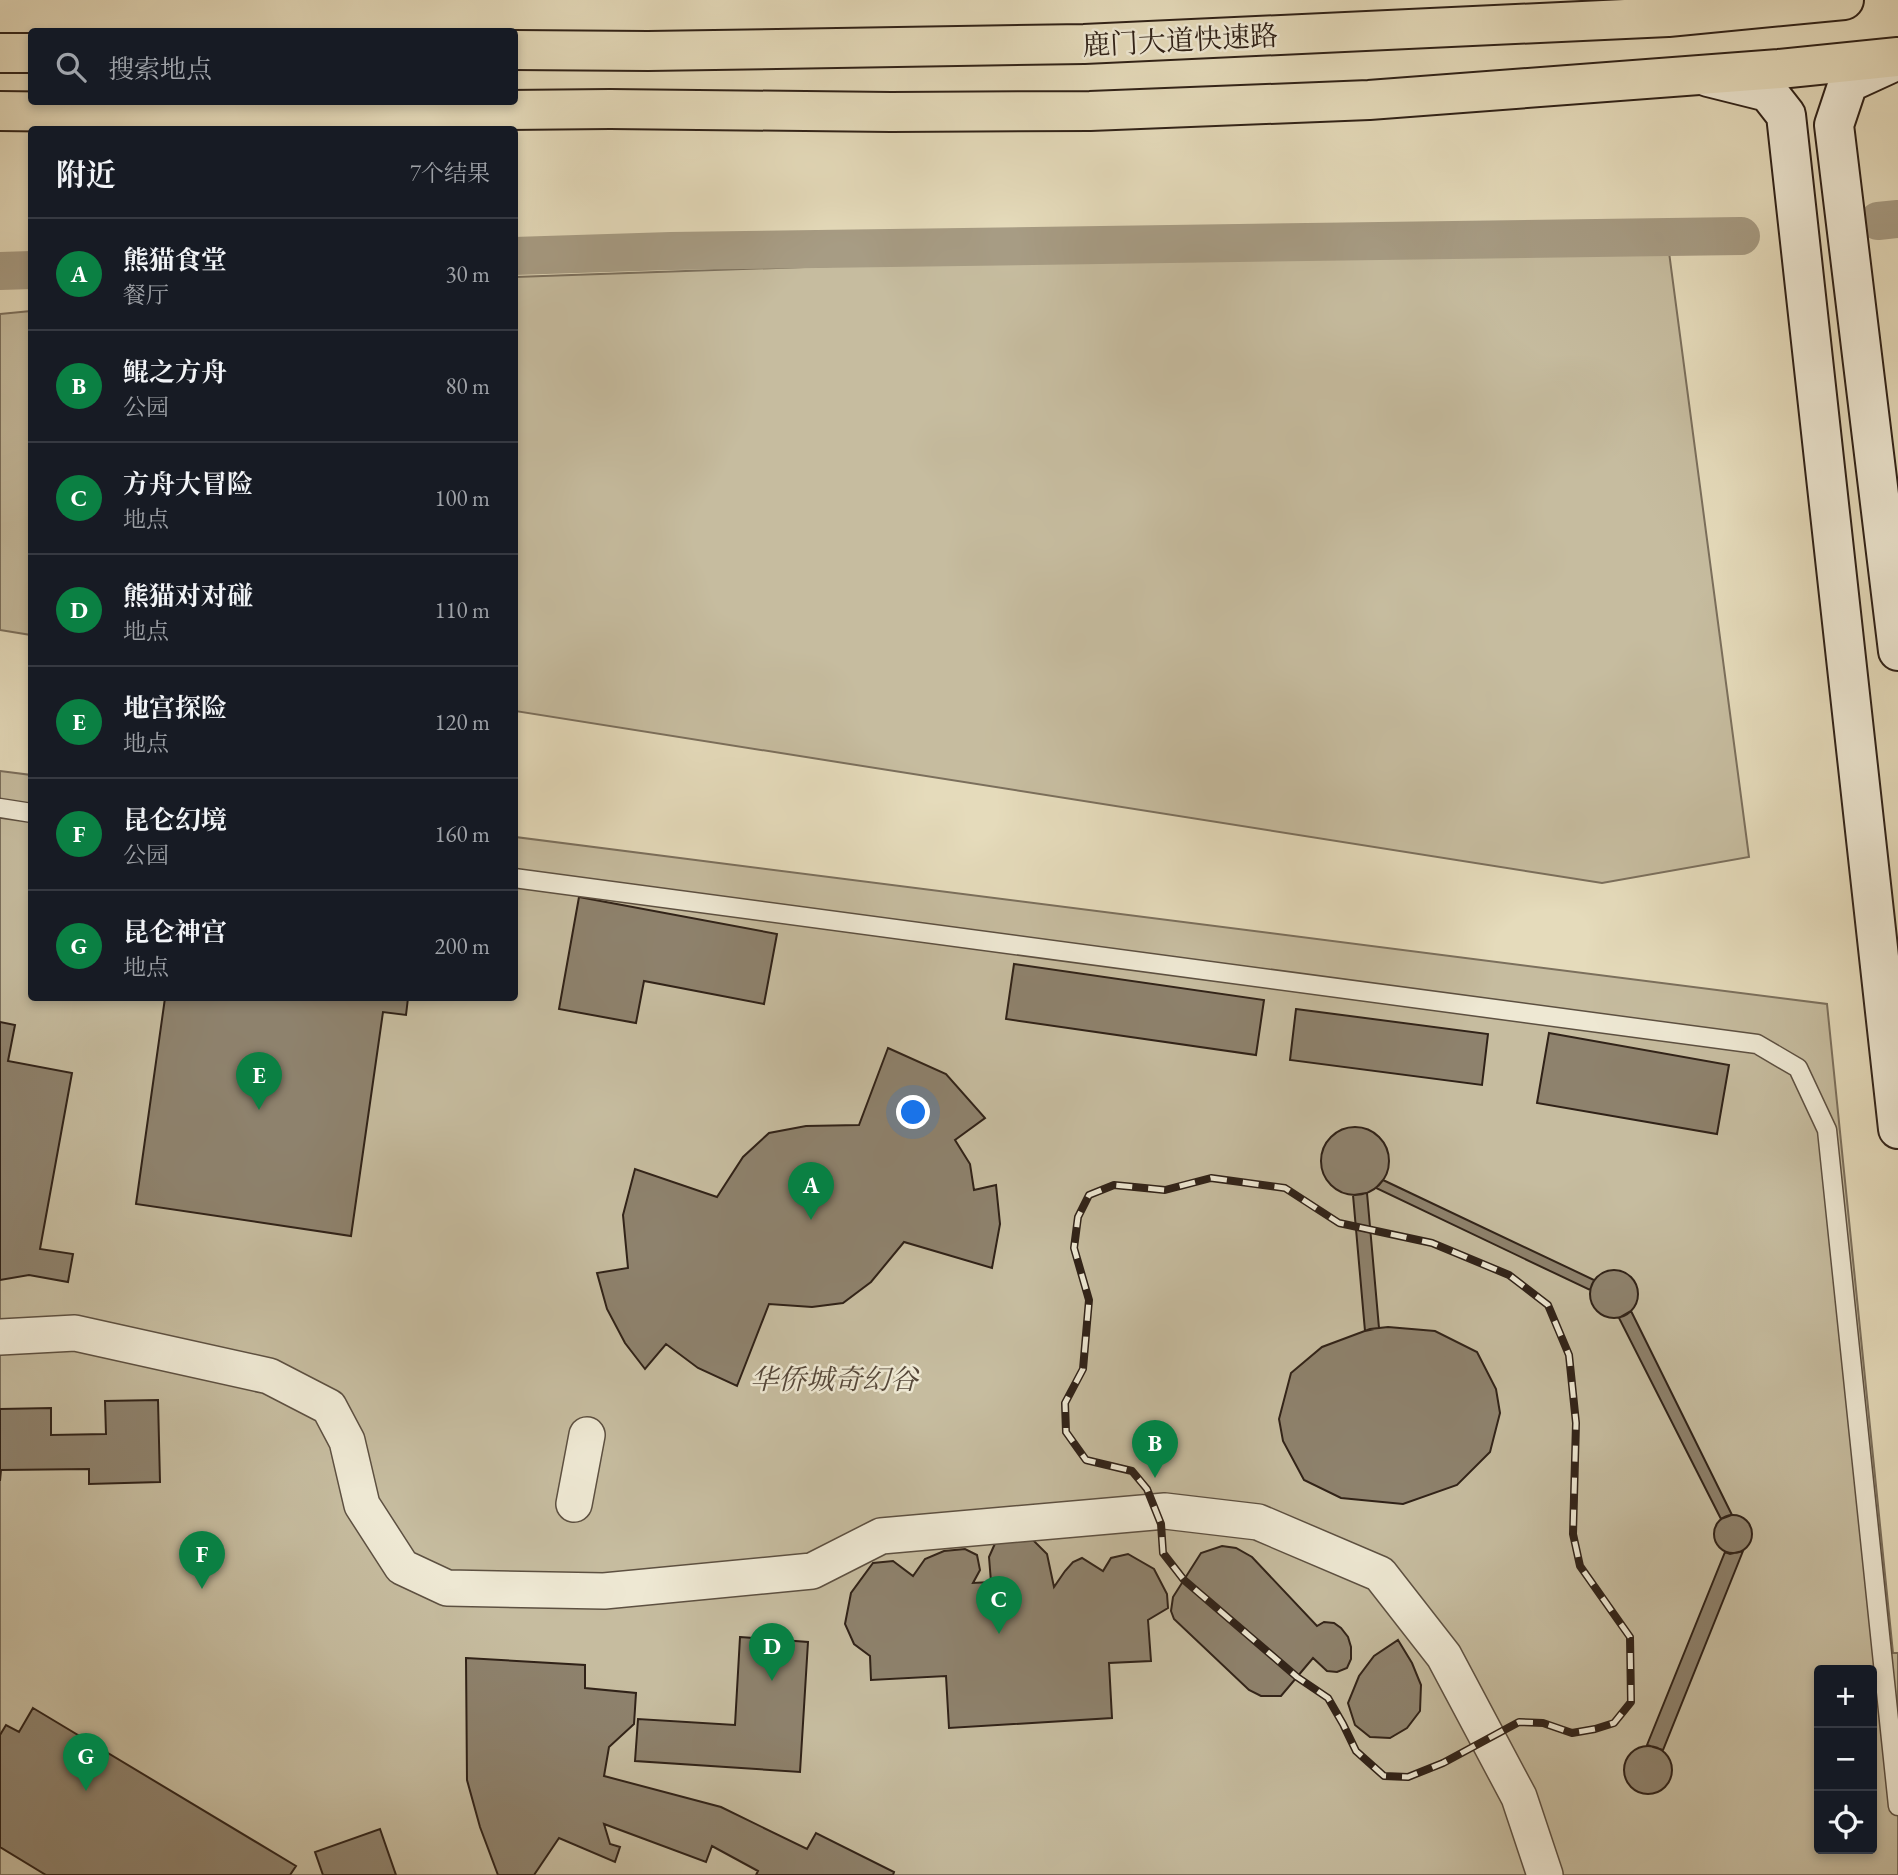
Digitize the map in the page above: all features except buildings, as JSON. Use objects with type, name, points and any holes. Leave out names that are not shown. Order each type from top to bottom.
[{"type":"main road","name":"鹿门大道快速路","points":[[518,50],[648,51],[1084,44],[1668,17],[1844,0]]},
{"type":"main road","points":[[0,53],[28,53]]},
{"type":"main road","points":[[0,111],[1090,111],[1369,100],[1898,59]]},
{"type":"street","points":[[1898,59],[1848,83],[1834,125],[1898,651]]},
{"type":"street","points":[[1699,75],[1768,92],[1786,115],[1898,1129]]},
{"type":"street","points":[[0,1337],[75,1333],[269,1376],[329,1407],[346,1441],[362,1505],[402,1567],[447,1588],[604,1591],[812,1571],[881,1536],[1165,1511],[1258,1522],[1380,1574],[1444,1656],[1519,1797],[1545,1875]]},
{"type":"street","points":[[574,1504],[587,1435]]},
{"type":"lane","points":[[0,808],[28,812]]},
{"type":"lane","points":[[518,879],[1757,1044],[1798,1068],[1827,1130],[1898,1806]]},
{"type":"green space","points":[[1667,237],[1749,857],[1602,883],[518,711],[518,277]]},
{"type":"green space","points":[[28,311],[28,635],[0,630],[0,314]]},
{"type":"green space","name":"华侨城奇幻谷","points":[[0,771],[28,775],[28,1001],[518,1001],[518,837],[1827,1004],[1893,1653],[1898,1653],[1898,1875],[0,1875]]},
{"type":"waterway","points":[[1878,221],[1898,219]]},
{"type":"waterway","points":[[518,256],[671,251],[1741,236]]},
{"type":"waterway","points":[[0,271],[28,270]]},
{"type":"railway","points":[[1211,1178],[1285,1188],[1339,1223],[1432,1243],[1509,1275],[1548,1305],[1569,1355],[1576,1423],[1573,1534],[1580,1566],[1630,1637],[1631,1702],[1614,1723],[1572,1733],[1543,1723],[1519,1722],[1443,1763],[1408,1777],[1384,1776],[1356,1751],[1328,1698],[1297,1677],[1184,1580],[1163,1553],[1161,1524],[1147,1489],[1132,1471],[1086,1460],[1066,1432],[1065,1403],[1083,1369],[1089,1300],[1074,1248],[1078,1217],[1089,1195],[1114,1185],[1165,1190],[1211,1178]]},
{"type":"place","name":"地宫探险","points":[[259,1110]]},
{"type":"place","name":"熊猫食堂","points":[[811,1220]]},
{"type":"place","name":"鲲之方舟","points":[[1155,1478]]},
{"type":"place","name":"昆仑幻境","points":[[202,1589]]},
{"type":"place","name":"方舟大冒险","points":[[999,1634]]},
{"type":"place","name":"熊猫对对碰","points":[[772,1681]]},
{"type":"place","name":"昆仑神宫","points":[[86,1791]]}]
